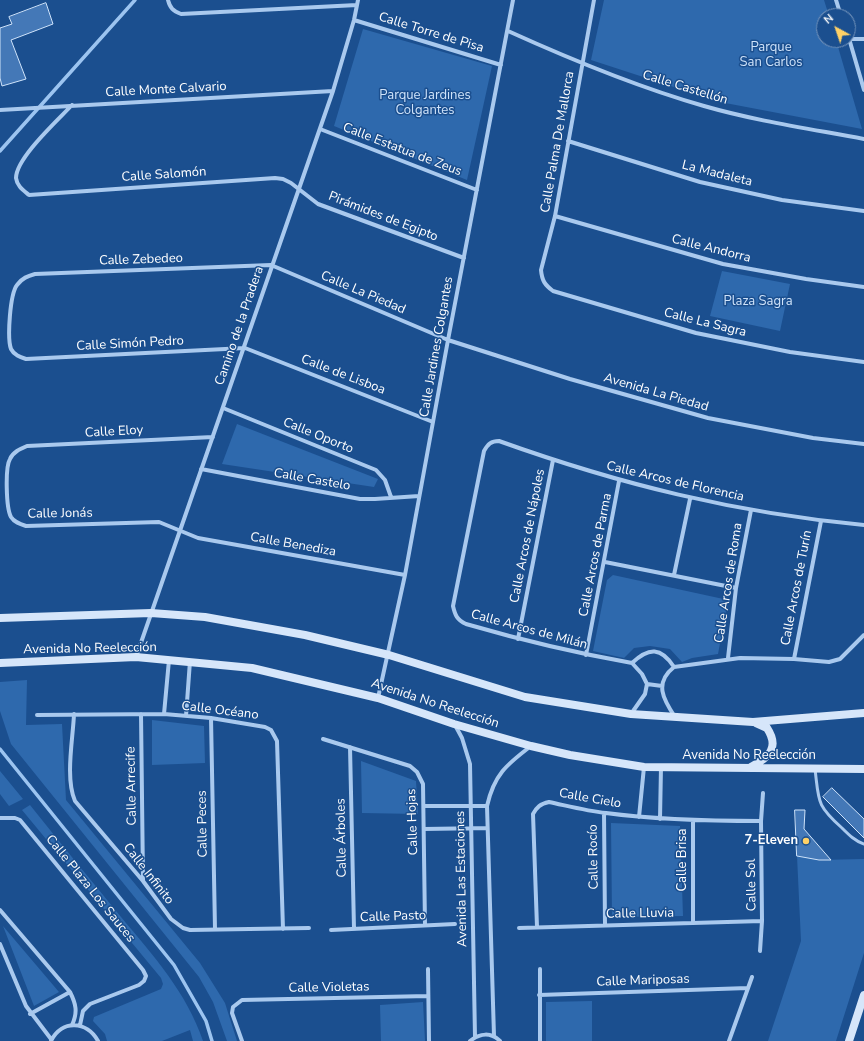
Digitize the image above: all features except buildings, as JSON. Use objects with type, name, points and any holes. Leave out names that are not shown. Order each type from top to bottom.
[{"type":"main road","points":[[0,618],[151,613],[205,617],[305,635],[389,655],[525,696],[631,714],[753,722],[864,713]]},
{"type":"main road","name":"Avenida No Reelección","points":[[0,663],[136,657],[252,668],[378,698],[454,724],[531,746],[570,755],[644,767],[864,769]]},
{"type":"main road","points":[[750,768],[763,761],[769,754],[774,740],[768,728],[753,722]]},
{"type":"main road","points":[[849,1041],[864,995]]},
{"type":"street","points":[[168,0],[174,12],[181,14],[357,5]]},
{"type":"street","name":"Camino de la Pradera","points":[[136,657],[179,531],[245,348],[271,265],[333,91],[354,20],[358,0]]},
{"type":"street","name":"Calle Jardines Colgantes","points":[[378,698],[389,655],[405,575],[513,0]]},
{"type":"street","name":"Calle Palma De Mallorca","points":[[546,286],[542,279],[541,270],[555,216],[594,0]]},
{"type":"street","name":"Calle Torre de Pisa","points":[[354,20],[501,65]]},
{"type":"street","name":"Calle Castellón","points":[[508,31],[582,64],[704,106],[771,122],[864,139]]},
{"type":"street","points":[[852,48],[864,90]]},
{"type":"street","name":"Calle Monte Calvario","points":[[0,110],[333,91]]},
{"type":"street","name":"Calle Salomón","points":[[72,105],[26,156],[18,168],[16,179],[19,188],[29,195],[275,178],[283,179],[298,189]]},
{"type":"street","name":"Calle Estatua de Zeus","points":[[320,129],[477,190]]},
{"type":"street","name":"La Madaleta","points":[[568,141],[700,182],[782,200],[864,211]]},
{"type":"street","name":"Pirámides de Egipto","points":[[298,189],[318,204],[464,258]]},
{"type":"street","name":"Calle Andorra","points":[[555,216],[723,264],[806,279],[864,287]]},
{"type":"street","name":"Calle Zebedeo","points":[[18,356],[12,350],[9,340],[12,296],[16,285],[24,278],[35,274],[271,265]]},
{"type":"street","name":"Calle La Piedad","points":[[271,265],[448,340]]},
{"type":"street","name":"Calle La Sagra","points":[[546,286],[553,291],[696,333],[790,352],[864,362]]},
{"type":"street","name":"Avenida La Piedad","points":[[448,340],[570,379],[708,418],[813,438],[864,444]]},
{"type":"street","name":"Calle Simón Pedro","points":[[18,356],[26,359],[245,348]]},
{"type":"street","name":"Calle de Lisboa","points":[[245,348],[433,422]]},
{"type":"street","name":"Calle Oporto","points":[[223,408],[376,470],[385,480],[391,497]]},
{"type":"street","name":"Calle Eloy","points":[[16,451],[26,446],[213,437]]},
{"type":"street","name":"Calle Arcos de Florencia","points":[[487,445],[493,441],[499,441],[619,481],[690,499],[821,521],[864,525]]},
{"type":"street","name":"Calle Arcos de Milán","points":[[487,445],[484,451],[453,606],[455,615],[459,621],[466,624],[518,639],[586,655],[632,663]]},
{"type":"street","name":"Calle Jonás","points":[[16,451],[10,459],[7,468],[8,510],[11,518],[18,523],[26,526],[149,521],[159,522],[179,531]]},
{"type":"street","name":"Calle Arcos de Nápoles","points":[[518,639],[553,460]]},
{"type":"street","name":"Calle Castelo","points":[[201,469],[360,499],[375,500],[391,497],[419,496]]},
{"type":"street","name":"Calle Arcos de Parma","points":[[586,655],[606,562],[619,481]]},
{"type":"street","points":[[674,575],[690,499]]},
{"type":"street","name":"Calle Arcos de Roma","points":[[728,658],[736,588],[750,510]]},
{"type":"street","name":"Calle Arcos de Turín","points":[[794,659],[821,521]]},
{"type":"street","name":"Calle Benediza","points":[[179,531],[206,540],[405,575]]},
{"type":"street","points":[[606,562],[736,588]]},
{"type":"street","points":[[675,717],[664,700],[662,686],[668,672],[674,667],[728,658],[794,659],[829,662],[840,659],[864,635]]},
{"type":"street","points":[[631,714],[645,694],[647,684],[642,674],[632,663],[639,656],[648,651],[659,652],[668,658],[674,667]]},
{"type":"street","points":[[164,714],[169,660]]},
{"type":"street","points":[[186,716],[190,662]]},
{"type":"street","points":[[647,684],[662,686]]},
{"type":"street","name":"Calle Infinito","points":[[74,714],[70,782],[72,793],[82,810],[143,881],[177,925],[190,930],[309,928]]},
{"type":"street","name":"Calle Arrecife","points":[[141,714],[143,881]]},
{"type":"street","name":"Calle Océano","points":[[37,715],[164,714],[211,718],[265,727],[271,730],[277,741],[283,929]]},
{"type":"street","name":"Calle Peces","points":[[211,718],[214,929]]},
{"type":"street","name":"Avenida Las Estaciones","points":[[454,724],[462,738],[470,764],[475,1037]]},
{"type":"street","name":"Calle Hojas","points":[[323,739],[410,766],[417,772],[423,784],[425,925]]},
{"type":"street","name":"Avenida Las Estaciones","points":[[494,1036],[487,806],[491,790],[497,776],[508,764],[531,746]]},
{"type":"street","name":"Calle Árboles","points":[[350,747],[354,929]]},
{"type":"street","points":[[639,817],[644,767]]},
{"type":"street","points":[[660,819],[662,767]]},
{"type":"street","name":"Calle Sol","points":[[760,952],[762,921],[761,821],[763,793]]},
{"type":"street","name":"Calle Cielo","points":[[538,927],[533,814],[536,808],[542,804],[549,802],[604,813],[660,819],[693,821],[761,821]]},
{"type":"street","points":[[424,806],[487,806]]},
{"type":"street","name":"Calle Rocío","points":[[604,813],[605,925]]},
{"type":"street","name":"Calle Plaza Los Sauces","points":[[0,818],[15,818],[23,825],[143,970],[146,976],[144,981],[139,985],[90,1004],[83,1011],[80,1025]]},
{"type":"street","name":"Calle Brisa","points":[[693,821],[693,923]]},
{"type":"street","points":[[424,829],[487,828]]},
{"type":"street","points":[[0,910],[70,992],[75,1001],[77,1010],[72,1025]]},
{"type":"street","name":"Calle Lluvia","points":[[519,928],[762,921]]},
{"type":"street","name":"Calle Pasto","points":[[332,930],[455,924]]},
{"type":"street","points":[[0,944],[30,1014],[51,1040],[56,1032],[63,1027],[80,1025],[91,1031],[98,1041]]},
{"type":"street","points":[[540,968],[540,1041]]},
{"type":"street","points":[[428,969],[429,1041]]},
{"type":"street","points":[[729,1041],[752,977]]},
{"type":"street","name":"Calle Mariposas","points":[[539,995],[748,988]]},
{"type":"street","points":[[30,1014],[70,992]]},
{"type":"street","name":"Calle Violetas","points":[[242,1041],[232,1013],[233,1007],[242,1000],[428,996]]},
{"type":"street","points":[[470,1041],[481,1035],[494,1036],[500,1041]]},
{"type":"lane","points":[[815,768],[819,799],[822,808],[853,839],[864,844]]},
{"type":"green space","name":"Parque San Carlos","points":[[604,0],[824,0],[826,8],[816,8],[816,48],[838,48],[862,129],[720,102],[591,60]]},
{"type":"green space","name":"Parque Jardines Colgantes","points":[[363,29],[492,66],[467,180],[334,126]]},
{"type":"green space","name":"Plaza Sagra","points":[[722,271],[790,284],[780,331],[710,316]]},
{"type":"green space","points":[[237,424],[378,479],[374,487],[222,464]]},
{"type":"green space","points":[[613,575],[728,600],[718,654],[692,658],[682,662],[670,649],[650,646],[634,648],[624,658],[593,651],[607,580]]},
{"type":"green space","points":[[27,680],[26,725],[62,724],[66,800],[200,963],[225,1003],[237,1041],[227,1041],[213,1002],[199,977],[11,744],[0,711],[0,682]]},
{"type":"green space","points":[[152,720],[204,726],[205,763],[152,765]]},
{"type":"green space","points":[[361,761],[416,781],[418,814],[362,813]]},
{"type":"green space","points":[[0,771],[23,799],[9,806],[0,794]]},
{"type":"green space","points":[[30,805],[168,975],[188,1007],[203,1041],[193,1041],[190,1030],[162,1041],[107,1041],[105,1034],[93,1021],[94,1017],[161,989],[163,984],[161,978],[22,810]]},
{"type":"green space","points":[[611,823],[680,826],[683,916],[612,917]]},
{"type":"green space","points":[[797,856],[819,860],[864,859],[864,953],[836,1041],[768,1041],[801,941]]},
{"type":"green space","points":[[3,926],[59,992],[34,1006]]},
{"type":"green space","points":[[592,1001],[592,1041],[546,1041],[546,1002]]},
{"type":"green space","points":[[423,1002],[425,1041],[381,1041],[380,1005]]},
{"type":"waterway","points":[[0,151],[135,0]]},
{"type":"waterway","points":[[0,749],[174,965],[206,1021],[212,1041]]},
{"type":"place","name":"7-Eleven","points":[[806,841]]}]
